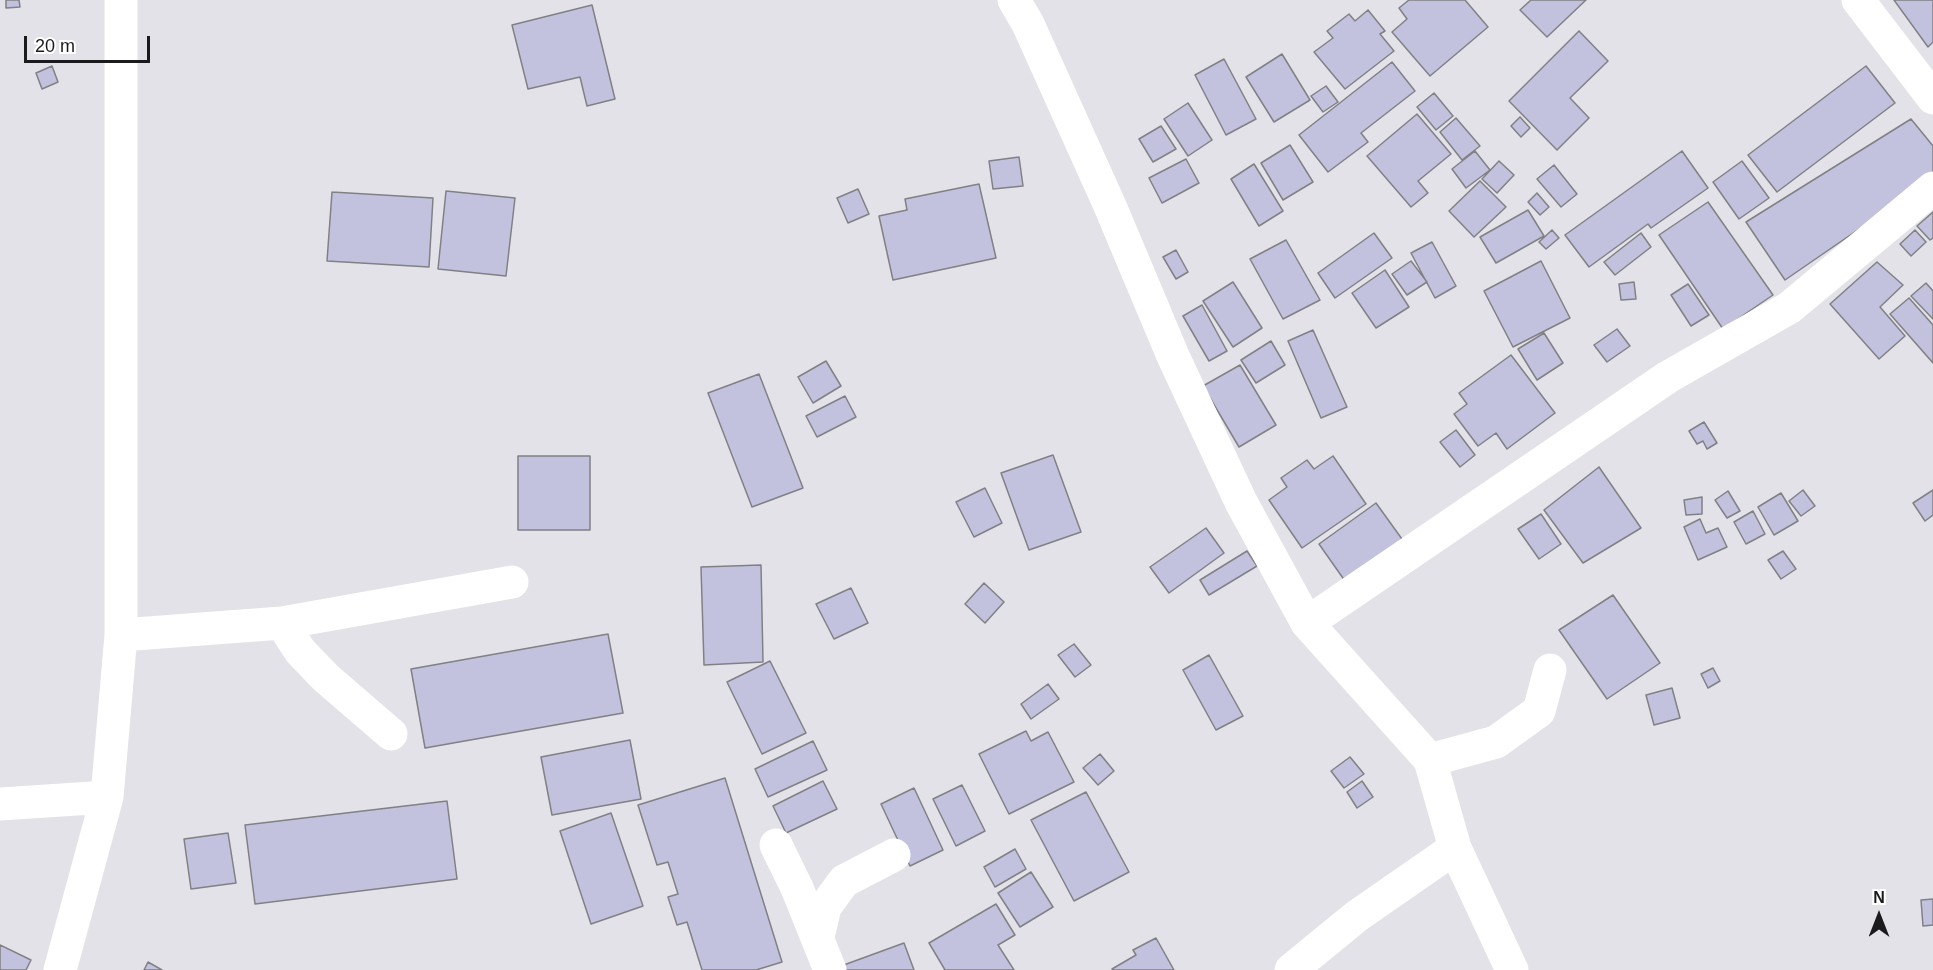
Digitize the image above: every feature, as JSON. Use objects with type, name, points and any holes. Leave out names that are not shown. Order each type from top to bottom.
[{"type":"street","points":[[60,970],[107,797],[121,635],[121,0]]},
{"type":"street","points":[[1014,0],[1028,24],[1110,206],[1173,356],[1241,502],[1307,623],[1430,760],[1455,848],[1512,970]]},
{"type":"street","points":[[1858,0],[1933,98]]},
{"type":"street","points":[[1307,623],[1668,377],[1789,308],[1933,188]]},
{"type":"street","points":[[121,635],[282,623],[512,582]]},
{"type":"street","points":[[282,623],[300,651],[391,734]]},
{"type":"street","points":[[1430,760],[1496,742],[1539,711],[1550,670]]},
{"type":"street","points":[[0,804],[107,797]]},
{"type":"street","points":[[776,845],[797,888],[830,970]]},
{"type":"street","points":[[1292,970],[1357,916],[1455,848]]},
{"type":"street","points":[[818,937],[825,907],[844,881],[894,855]]},
{"type":"building","points":[[6,0],[19,0],[20,7],[6,8]]},
{"type":"building","points":[[1409,0],[1465,0],[1488,27],[1430,76],[1392,32],[1407,19],[1399,8]]},
{"type":"building","points":[[1531,0],[1586,0],[1547,37],[1520,10]]},
{"type":"building","points":[[1894,0],[1933,0],[1933,42],[1928,47]]},
{"type":"building","points":[[592,5],[615,99],[587,106],[580,77],[528,89],[512,25]]},
{"type":"building","points":[[1368,10],[1385,31],[1380,34],[1394,51],[1345,89],[1314,52],[1333,38],[1327,31],[1349,14],[1355,21]]},
{"type":"building","points":[[1579,31],[1608,61],[1570,98],[1589,118],[1557,150],[1509,101]]},
{"type":"building","points":[[1282,54],[1310,100],[1274,122],[1246,77]]},
{"type":"building","points":[[1224,59],[1256,119],[1226,135],[1195,75]]},
{"type":"building","points":[[1392,62],[1415,91],[1361,133],[1368,142],[1328,172],[1299,135]]},
{"type":"building","points":[[52,66],[58,82],[42,89],[36,73]]},
{"type":"building","points":[[1866,66],[1895,103],[1777,192],[1748,155]]},
{"type":"building","points":[[1326,86],[1338,102],[1323,112],[1311,96]]},
{"type":"building","points":[[1434,93],[1453,116],[1436,130],[1417,107]]},
{"type":"building","points":[[1188,103],[1212,140],[1188,156],[1164,119]]},
{"type":"building","points":[[1417,114],[1451,154],[1418,181],[1428,193],[1411,207],[1367,156]]},
{"type":"building","points":[[1520,117],[1530,128],[1521,137],[1511,126]]},
{"type":"building","points":[[1456,118],[1480,146],[1462,160],[1440,132]]},
{"type":"building","points":[[1911,119],[1933,146],[1933,178],[1785,280],[1746,222]]},
{"type":"building","points":[[1161,126],[1176,149],[1153,162],[1139,139]]},
{"type":"building","points":[[1290,145],[1313,182],[1283,200],[1261,163]]},
{"type":"building","points":[[1475,151],[1490,170],[1466,188],[1452,169]]},
{"type":"building","points":[[1682,151],[1708,188],[1651,228],[1648,224],[1589,267],[1565,235]]},
{"type":"building","points":[[1019,157],[1023,186],[993,189],[989,161]]},
{"type":"building","points":[[1186,159],[1199,183],[1162,203],[1149,178]]},
{"type":"building","points":[[1499,161],[1514,175],[1497,193],[1482,179]]},
{"type":"building","points":[[1742,161],[1769,198],[1739,219],[1713,182]]},
{"type":"building","points":[[1254,164],[1283,211],[1259,226],[1231,179]]},
{"type":"building","points":[[1554,165],[1577,194],[1561,207],[1537,179]]},
{"type":"building","points":[[1480,181],[1506,207],[1474,237],[1449,211]]},
{"type":"building","points":[[979,184],[996,258],[893,280],[879,216],[907,210],[905,199]]},
{"type":"building","points":[[858,189],[869,214],[848,223],[837,198]]},
{"type":"building","points":[[446,191],[515,198],[506,276],[438,269]]},
{"type":"building","points":[[332,192],[433,198],[429,267],[327,261]]},
{"type":"building","points":[[1537,193],[1549,207],[1540,215],[1528,202]]},
{"type":"building","points":[[1708,202],[1773,295],[1723,329],[1659,235]]},
{"type":"building","points":[[1528,210],[1544,236],[1496,263],[1480,237]]},
{"type":"building","points":[[1933,212],[1933,238],[1930,240],[1917,226]]},
{"type":"building","points":[[1552,230],[1559,238],[1546,249],[1539,242]]},
{"type":"building","points":[[1915,230],[1926,242],[1911,256],[1900,244]]},
{"type":"building","points":[[1374,233],[1392,258],[1335,298],[1318,273]]},
{"type":"building","points":[[1641,233],[1651,247],[1615,275],[1604,262]]},
{"type":"building","points":[[1286,240],[1320,300],[1283,319],[1250,259]]},
{"type":"building","points":[[1432,242],[1456,286],[1435,298],[1411,253]]},
{"type":"building","points":[[1176,250],[1188,272],[1176,279],[1163,257]]},
{"type":"building","points":[[1411,261],[1427,282],[1407,295],[1392,274]]},
{"type":"building","points":[[1541,261],[1570,318],[1513,347],[1484,291]]},
{"type":"building","points":[[1877,262],[1903,285],[1880,307],[1905,336],[1879,359],[1830,304]]},
{"type":"building","points":[[1385,270],[1409,307],[1376,328],[1352,293]]},
{"type":"building","points":[[1233,282],[1262,328],[1233,347],[1203,301]]},
{"type":"building","points":[[1634,282],[1636,299],[1621,300],[1619,284]]},
{"type":"building","points":[[1926,283],[1933,291],[1933,319],[1911,296]]},
{"type":"building","points":[[1688,284],[1709,315],[1691,326],[1671,295]]},
{"type":"building","points":[[1909,298],[1933,325],[1933,363],[1890,314]]},
{"type":"building","points":[[1202,305],[1227,351],[1209,361],[1183,316]]},
{"type":"building","points":[[1617,329],[1630,346],[1607,362],[1594,345]]},
{"type":"building","points":[[1313,330],[1347,407],[1321,418],[1288,341]]},
{"type":"building","points":[[1544,333],[1563,363],[1537,380],[1518,349]]},
{"type":"building","points":[[1271,341],[1285,365],[1256,383],[1241,360]]},
{"type":"building","points":[[1511,355],[1555,413],[1507,449],[1496,433],[1478,446],[1454,414],[1467,404],[1459,393]]},
{"type":"building","points":[[826,361],[841,386],[813,403],[798,377]]},
{"type":"building","points":[[1240,365],[1276,425],[1239,447],[1203,386]]},
{"type":"building","points":[[759,374],[803,488],[752,507],[708,393]]},
{"type":"building","points":[[845,396],[856,417],[817,437],[806,416]]},
{"type":"building","points":[[1704,422],[1717,443],[1707,449],[1703,441],[1697,444],[1689,431]]},
{"type":"building","points":[[1456,430],[1475,455],[1460,467],[1440,442]]},
{"type":"building","points":[[1053,455],[1081,532],[1029,550],[1001,473]]},
{"type":"building","points":[[518,456],[590,456],[590,530],[518,530]]},
{"type":"building","points":[[1333,456],[1366,504],[1302,548],[1269,500],[1287,487],[1281,478],[1307,460],[1314,469]]},
{"type":"building","points":[[1599,467],[1641,528],[1583,563],[1544,510]]},
{"type":"building","points":[[985,488],[1002,523],[974,537],[956,502]]},
{"type":"building","points":[[1803,490],[1815,506],[1801,516],[1789,501]]},
{"type":"building","points":[[1933,490],[1933,515],[1925,521],[1913,503]]},
{"type":"building","points":[[1728,491],[1740,511],[1727,518],[1715,500]]},
{"type":"building","points":[[1781,493],[1798,521],[1774,535],[1758,507]]},
{"type":"building","points":[[1702,497],[1702,514],[1686,515],[1684,500]]},
{"type":"building","points":[[1376,503],[1407,546],[1345,581],[1319,544]]},
{"type":"building","points":[[1753,511],[1765,534],[1746,544],[1734,522]]},
{"type":"building","points":[[1541,514],[1561,544],[1539,559],[1518,529]]},
{"type":"building","points":[[1700,519],[1706,533],[1718,528],[1727,547],[1698,560],[1684,527]]},
{"type":"building","points":[[1206,528],[1224,553],[1169,593],[1150,567]]},
{"type":"building","points":[[1247,551],[1257,566],[1209,595],[1200,580]]},
{"type":"building","points":[[1783,551],[1796,569],[1781,579],[1768,560]]},
{"type":"building","points":[[761,565],[763,662],[704,665],[701,567]]},
{"type":"building","points":[[984,583],[1004,602],[985,623],[965,604]]},
{"type":"building","points":[[851,588],[868,623],[834,639],[816,604]]},
{"type":"building","points":[[1613,595],[1660,663],[1607,699],[1559,630]]},
{"type":"building","points":[[608,634],[623,713],[425,748],[411,669]]},
{"type":"building","points":[[1074,644],[1091,665],[1075,677],[1058,655]]},
{"type":"building","points":[[1209,655],[1243,716],[1216,730],[1183,670]]},
{"type":"building","points":[[770,661],[806,733],[762,754],[727,682]]},
{"type":"building","points":[[1713,668],[1720,681],[1708,688],[1701,674]]},
{"type":"building","points":[[1048,684],[1059,699],[1031,719],[1021,704]]},
{"type":"building","points":[[1672,688],[1680,718],[1654,725],[1646,695]]},
{"type":"building","points":[[1026,731],[1031,741],[1048,732],[1074,782],[1009,814],[979,754]]},
{"type":"building","points":[[630,740],[641,799],[552,815],[541,757]]},
{"type":"building","points":[[813,741],[827,770],[768,797],[755,769]]},
{"type":"building","points":[[1100,754],[1114,771],[1098,785],[1083,768]]},
{"type":"building","points":[[1350,757],[1364,774],[1344,788],[1331,771]]},
{"type":"building","points":[[725,778],[782,962],[756,970],[702,970],[687,922],[677,925],[668,897],[678,894],[668,862],[657,865],[638,805]]},
{"type":"building","points":[[823,781],[837,809],[786,833],[773,806]]},
{"type":"building","points":[[1362,781],[1373,797],[1357,808],[1347,792]]},
{"type":"building","points":[[962,785],[985,831],[956,846],[933,799]]},
{"type":"building","points":[[914,788],[943,850],[910,866],[881,804]]},
{"type":"building","points":[[1086,792],[1129,872],[1074,901],[1031,820]]},
{"type":"building","points":[[447,801],[457,879],[255,904],[245,825]]},
{"type":"building","points":[[611,813],[643,906],[591,924],[560,831]]},
{"type":"building","points":[[228,833],[236,883],[191,889],[184,839]]},
{"type":"building","points":[[1015,849],[1026,869],[995,887],[984,867]]},
{"type":"building","points":[[1031,872],[1053,907],[1020,927],[998,893]]},
{"type":"building","points":[[1933,899],[1933,925],[1923,926],[1921,900]]},
{"type":"building","points":[[996,904],[1015,935],[998,945],[1014,970],[945,970],[929,943]]},
{"type":"building","points":[[1156,938],[1174,970],[1112,969],[1136,955],[1133,950]]},
{"type":"building","points":[[904,943],[914,970],[842,970],[841,966]]},
{"type":"building","points":[[0,945],[31,960],[26,970],[0,970]]},
{"type":"building","points":[[148,962],[162,970],[144,970]]}]
